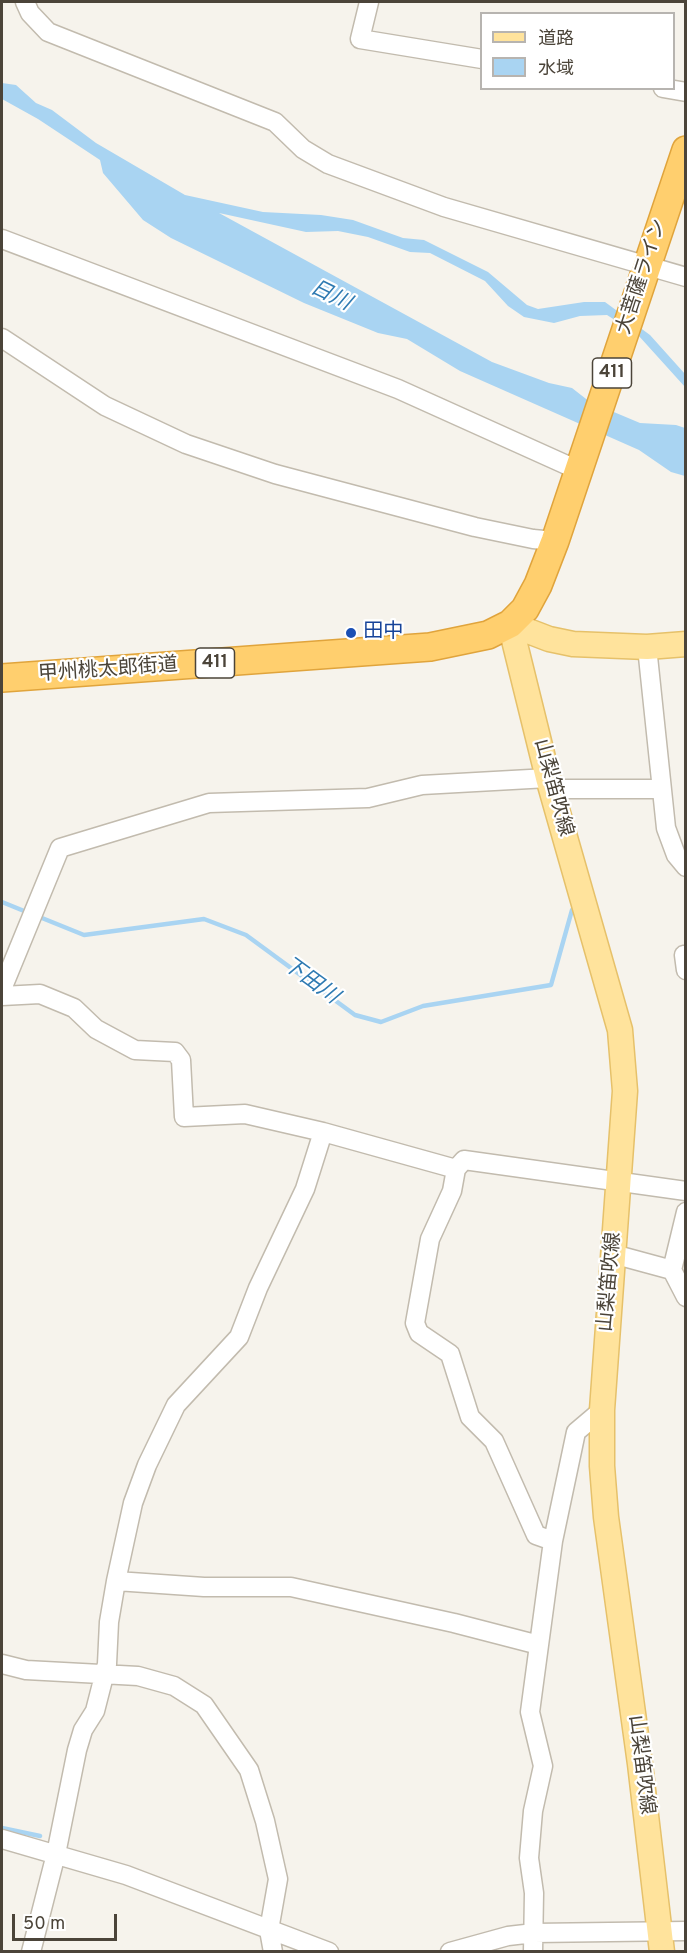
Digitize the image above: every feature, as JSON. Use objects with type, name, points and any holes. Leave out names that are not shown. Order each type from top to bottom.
[{"type":"highway","name":"大菩薩ライン","points":[[555,541],[686,150]]},
{"type":"highway","name":"甲州桃太郎街道","points":[[2,678],[430,647],[488,635],[510,624],[525,609],[538,585],[555,541]]},
{"type":"main road","points":[[510,624],[549,639],[573,644],[647,647],[686,644]]},
{"type":"main road","name":"山梨笛吹線","points":[[510,624],[550,783],[620,1030],[625,1091],[602,1410],[606,1517],[640,1764],[661,1941]]},
{"type":"street","points":[[25,2],[30,13],[48,32],[275,122],[303,149],[328,164],[444,207],[645,270],[686,276]]},
{"type":"street","points":[[369,2],[360,39],[480,59]]},
{"type":"street","points":[[2,239],[398,389],[580,471]]},
{"type":"street","points":[[2,338],[105,406],[186,444],[275,474],[476,527],[555,541]]},
{"type":"street","points":[[647,647],[666,828],[676,855],[685,868]]},
{"type":"street","points":[[2,989],[60,848],[209,803],[368,798],[422,785],[550,783],[662,789]]},
{"type":"street","points":[[2,996],[39,994],[74,1008],[96,1029],[135,1050],[175,1052],[182,1060],[184,1117],[245,1114],[323,1132],[456,1169]]},
{"type":"street","points":[[32,1952],[56,1854],[77,1750],[83,1730],[95,1711],[104,1676],[116,1581],[134,1503],[147,1465],[176,1405],[239,1338],[258,1288],[305,1189],[323,1132]]},
{"type":"street","points":[[553,1541],[537,1535],[494,1441],[471,1417],[450,1354],[419,1333],[415,1323],[430,1239],[452,1191],[456,1169],[464,1160],[686,1191]]},
{"type":"street","points":[[686,1212],[672,1270],[686,1297]]},
{"type":"street","points":[[613,1254],[672,1270]]},
{"type":"street","points":[[533,1952],[534,1893],[529,1858],[533,1811],[543,1766],[530,1712],[553,1541],[576,1432],[602,1410]]},
{"type":"street","points":[[116,1581],[204,1587],[291,1587],[454,1623],[539,1646]]},
{"type":"street","points":[[2,1664],[26,1670],[104,1676],[138,1676],[174,1686],[204,1705],[249,1770],[265,1821],[278,1879],[269,1930],[273,1952]]},
{"type":"street","points":[[2,1839],[198,1900],[329,1952]]},
{"type":"street","points":[[450,1952],[508,1936],[534,1933],[661,1941],[686,1931]]},
{"type":"water","name":"日川","points":[[2,83],[16,85],[36,103],[52,110],[96,143],[185,195],[263,212],[321,215],[353,220],[403,238],[424,240],[488,272],[527,305],[538,309],[584,302],[605,302],[650,335],[685,374],[685,387],[638,335],[607,315],[580,316],[554,323],[524,317],[508,306],[485,281],[430,253],[410,252],[368,237],[338,231],[306,232],[219,213],[492,362],[549,383],[572,388],[590,402],[640,423],[676,425],[685,428],[685,476],[671,472],[639,450],[460,371],[407,339],[378,333],[304,303],[171,238],[143,220],[103,173],[100,160],[38,119],[2,99]]},
{"type":"waterway","name":"下田川","points":[[2,902],[29,913]]},
{"type":"waterway","name":"下田川","points":[[37,916],[84,935],[204,919],[246,935],[355,1015],[381,1022],[423,1006],[551,985],[572,910]]},
{"type":"waterway","points":[[2,1828],[40,1836]]},
{"type":"place","name":"田中","points":[[351,633]]}]
